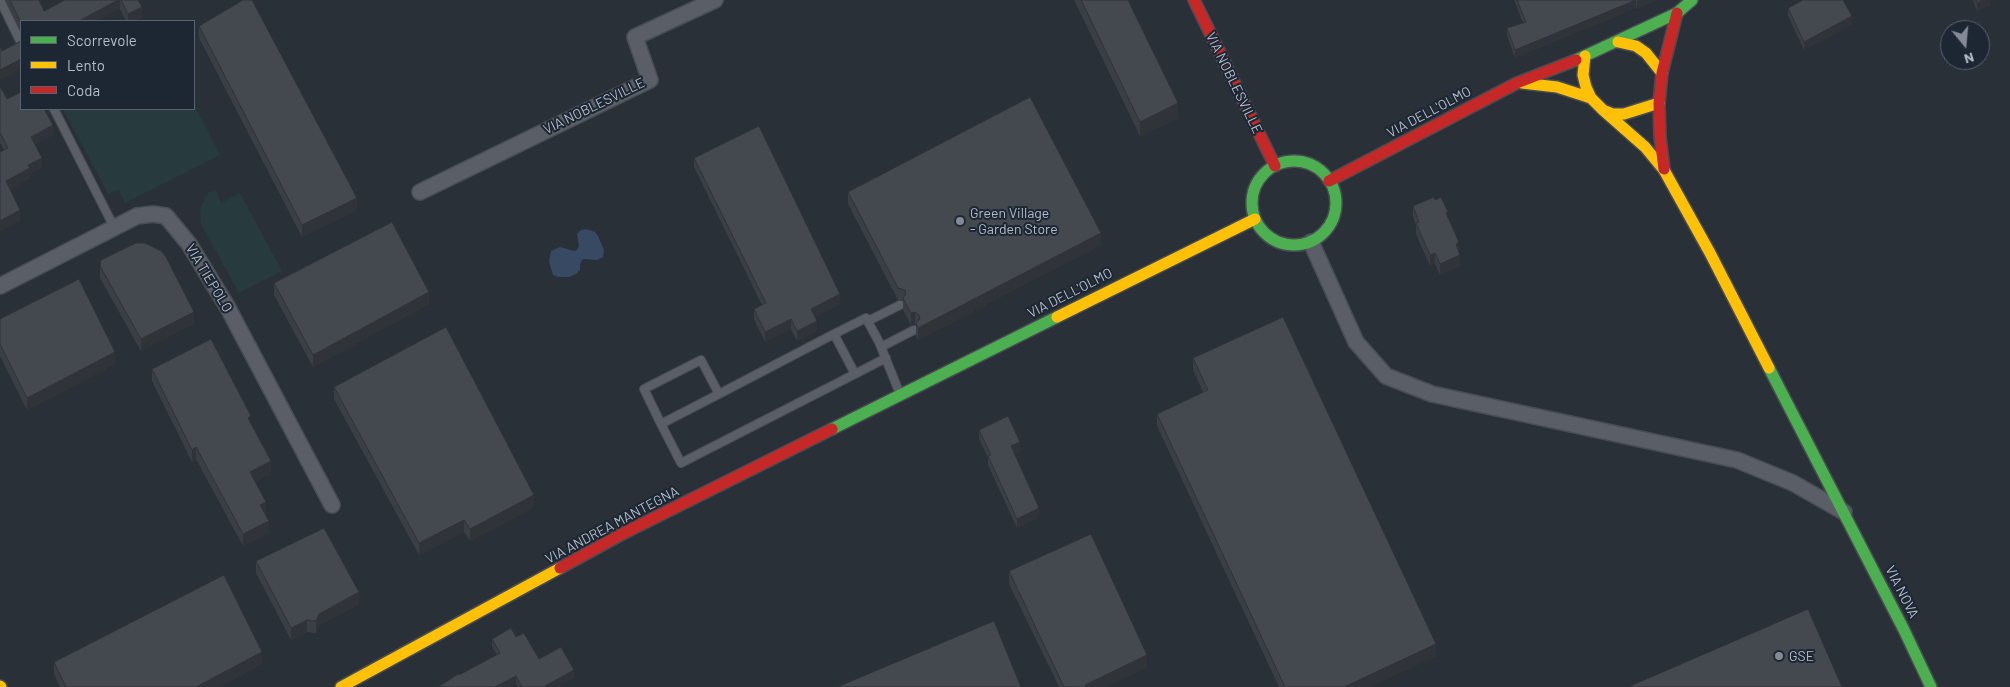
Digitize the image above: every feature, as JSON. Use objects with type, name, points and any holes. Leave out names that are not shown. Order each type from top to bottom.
[{"type":"main road","name":"VIA NOBLESVILLE","points":[[1194,0],[1274,166]]},
{"type":"main road","name":"VIA DELL'OLMO","points":[[1329,181],[1517,83],[1618,42],[1677,14],[1692,0]]},
{"type":"main road","points":[[1664,170],[1660,137],[1659,103],[1662,74],[1677,14]]},
{"type":"main road","points":[[1618,42],[1636,46],[1646,53],[1662,74]]},
{"type":"main road","points":[[1585,56],[1583,75],[1591,98],[1645,147],[1664,170]]},
{"type":"main road","points":[[1517,83],[1557,87],[1591,98]]},
{"type":"main road","points":[[1603,110],[1613,114],[1624,114],[1659,103]]},
{"type":"main road","points":[[1289,162],[1305,163],[1323,173],[1329,181],[1336,198],[1334,216],[1325,231],[1311,242],[1294,245],[1278,242],[1264,233],[1255,219],[1252,202],[1256,185],[1267,171],[1274,166],[1289,162]]},
{"type":"main road","name":"VIA NOVA","points":[[1664,170],[1710,253],[1844,512],[1931,687]]},
{"type":"main road","name":"VIA DELL'OLMO","points":[[900,396],[1255,219]]},
{"type":"main road","name":"VIA ANDREA MANTEGNA","points":[[341,687],[622,534],[900,396]]},
{"type":"street","name":"VIA NOBLESVILLE","points":[[420,192],[650,80],[635,37],[715,0]]},
{"type":"street","name":"VIA TIEPOLO","points":[[0,286],[137,216],[153,214],[166,216],[189,244],[228,308],[332,505]]},
{"type":"street","points":[[1311,242],[1356,342],[1386,376],[1432,394],[1737,460],[1793,483],[1844,512]]},
{"type":"lane","points":[[0,0],[20,41]]},
{"type":"lane","points":[[55,110],[114,227]]},
{"type":"lane","points":[[868,321],[900,304]]},
{"type":"lane","points":[[661,424],[866,318],[886,358],[900,396]]},
{"type":"lane","points":[[881,347],[914,330]]},
{"type":"lane","points":[[834,334],[855,374]]},
{"type":"lane","points":[[719,394],[701,360],[644,389],[681,463],[886,358]]},
{"type":"green space","points":[[195,106],[220,155],[125,203],[119,190],[108,194],[64,110],[195,110]]},
{"type":"green space","points":[[216,190],[221,203],[240,193],[282,271],[239,293],[201,224],[200,208],[209,192]]},
{"type":"water","points":[[586,229],[595,232],[598,236],[604,250],[603,257],[597,260],[583,259],[580,264],[580,270],[569,277],[553,275],[549,261],[551,251],[560,247],[574,251],[577,250],[579,246],[577,234],[581,230]]},
{"type":"building","points":[[10,0],[39,0],[44,11],[65,0],[118,0],[81,20],[20,21]]},
{"type":"building","points":[[121,0],[138,0],[142,7],[128,14]]},
{"type":"building","points":[[243,0],[252,0],[357,198],[302,225],[199,26]]},
{"type":"building","points":[[1081,0],[1128,0],[1178,103],[1140,122]]},
{"type":"building","points":[[1517,0],[1636,0],[1515,50],[1507,28],[1526,22]]},
{"type":"building","points":[[1803,0],[1843,0],[1852,16],[1804,42],[1788,8]]},
{"type":"building","points":[[20,42],[20,60],[0,70],[0,46],[2,51]]},
{"type":"building","points":[[0,86],[7,99],[20,92],[20,110],[45,110],[53,125],[31,137],[42,158],[28,165],[30,168],[6,181],[20,210],[0,221],[0,152],[8,148],[0,133]]},
{"type":"building","points":[[1030,97],[1101,233],[918,328],[916,323],[920,319],[919,315],[915,312],[911,313],[903,298],[906,294],[905,290],[898,288],[848,192]]},
{"type":"building","points":[[759,126],[840,294],[811,309],[817,321],[797,331],[791,319],[765,332],[754,309],[766,303],[694,158]]},
{"type":"building","points":[[1434,197],[1435,200],[1441,197],[1459,242],[1456,244],[1460,255],[1440,264],[1435,253],[1430,255],[1416,223],[1419,222],[1413,206]]},
{"type":"building","points":[[392,222],[429,292],[313,355],[274,283]]},
{"type":"building","points":[[136,243],[145,243],[161,251],[166,257],[194,312],[141,339],[100,266],[101,260]]},
{"type":"building","points":[[79,279],[115,352],[27,398],[0,344],[0,319]]},
{"type":"building","points":[[1283,317],[1436,644],[1344,687],[1285,687],[1157,414],[1208,390],[1193,358]]},
{"type":"building","points":[[446,327],[534,495],[470,529],[464,520],[419,543],[334,387]]},
{"type":"building","points":[[211,339],[251,416],[248,418],[271,461],[250,472],[266,502],[260,505],[269,521],[243,534],[196,447],[192,450],[152,369]]},
{"type":"building","points":[[1008,416],[1020,442],[1011,446],[1039,508],[1017,519],[988,456],[991,455],[979,430]]},
{"type":"building","points":[[324,528],[359,592],[319,614],[316,621],[307,620],[291,628],[256,561]]},
{"type":"building","points":[[1091,534],[1147,655],[1085,685],[1086,687],[1064,687],[1009,571]]},
{"type":"building","points":[[224,575],[262,652],[196,687],[66,687],[54,662]]},
{"type":"building","name":"GSE","points":[[1808,609],[1842,687],[1628,687]]},
{"type":"building","points":[[994,621],[1021,687],[837,687]]},
{"type":"building","points":[[511,628],[516,637],[524,633],[539,659],[561,647],[574,670],[546,687],[522,687],[516,676],[495,687],[438,687],[458,674],[500,653],[492,639]]},
{"type":"traffic: fast","points":[[1576,60],[1677,13],[1692,0]]},
{"type":"traffic: fast","points":[[1294,161],[1310,164],[1324,173],[1333,187],[1336,203],[1333,219],[1324,233],[1310,242],[1294,245],[1278,242],[1264,233],[1255,219],[1252,203],[1255,187],[1264,173],[1278,164],[1294,161]]},
{"type":"traffic: fast","points":[[832,429],[1057,317]]},
{"type":"traffic: fast","points":[[1769,368],[1904,630],[1931,687]]},
{"type":"traffic: slow","points":[[1618,42],[1636,46],[1646,53],[1662,73]]},
{"type":"traffic: slow","points":[[1585,56],[1583,75],[1586,87],[1591,98],[1603,110],[1613,114],[1624,114],[1659,103]]},
{"type":"traffic: slow","points":[[1522,83],[1557,87],[1591,98]]},
{"type":"traffic: slow","points":[[1603,110],[1645,147],[1664,170],[1710,253],[1769,368]]},
{"type":"traffic: slow","points":[[1057,317],[1255,219]]},
{"type":"traffic: slow","points":[[341,687],[560,568]]},
{"type":"traffic: jam","points":[[1194,0],[1275,166]]},
{"type":"traffic: jam","points":[[1664,169],[1660,137],[1659,103],[1662,73],[1677,13]]},
{"type":"traffic: jam","points":[[1329,181],[1517,83],[1576,60]]},
{"type":"traffic: jam","points":[[560,568],[622,534],[832,429]]},
{"type":"place","name":"Green Village - Garden Store","points":[[960,221]]},
{"type":"place","name":"GSE","points":[[1779,656]]}]
